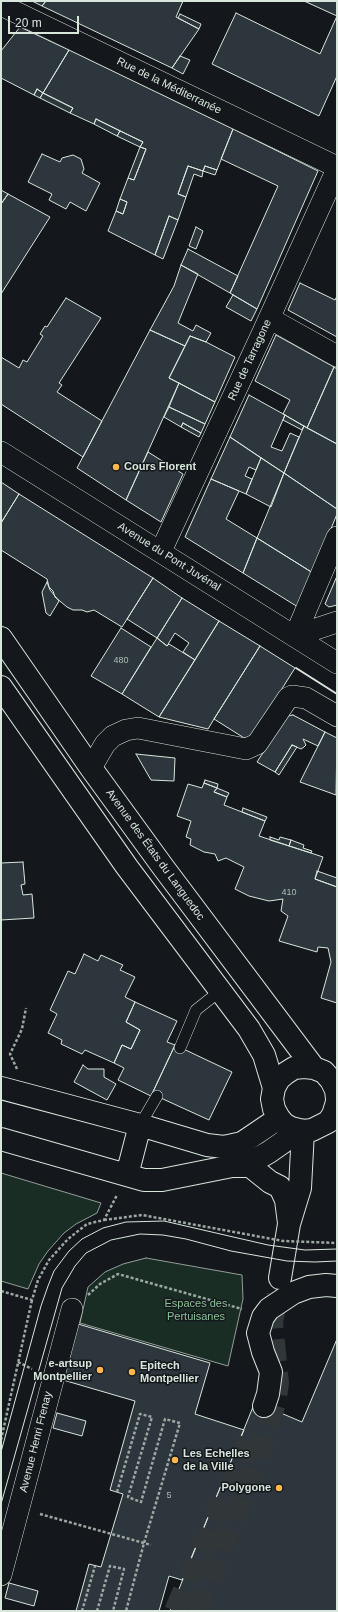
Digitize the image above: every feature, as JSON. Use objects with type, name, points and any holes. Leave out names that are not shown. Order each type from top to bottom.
[{"type":"main road","name":"Avenue des États du Languedoc","points":[[1,638],[162,867],[314,1068]]},
{"type":"main road","points":[[1,687],[127,867],[249,1029],[264,1055],[274,1088]]},
{"type":"main road","points":[[304,1067],[314,1068],[324,1072],[331,1080],[336,1090],[337,1101],[332,1122],[312,1130],[301,1131],[284,1124],[279,1118],[274,1109],[272,1099],[274,1088],[279,1079],[290,1070],[304,1067]]},
{"type":"main road","points":[[6,1089],[140,1125],[207,1145],[224,1147],[242,1143],[279,1118]]},
{"type":"main road","points":[[127,1175],[140,1125]]},
{"type":"main road","points":[[1,1139],[144,1180],[162,1180],[179,1178],[227,1166],[252,1162],[301,1131]]},
{"type":"main road","points":[[280,1278],[289,1224],[300,1188],[301,1131]]},
{"type":"main road","points":[[227,1166],[250,1166],[270,1182],[280,1187],[286,1200],[289,1224]]},
{"type":"main road","points":[[264,1406],[268,1394],[271,1372],[263,1352],[258,1333],[263,1317],[268,1308],[293,1293],[309,1287],[337,1286]]},
{"type":"street","name":"Rue de la Méditerranée","points":[[1,5],[337,168]]},
{"type":"street","name":"Rue de Tarragone","points":[[161,552],[337,168]]},
{"type":"street","points":[[269,318],[337,356]]},
{"type":"street","name":"Avenue du Pont Juvénal","points":[[1,452],[337,663]]},
{"type":"street","points":[[295,636],[337,537]]},
{"type":"street","points":[[295,636],[337,622]]},
{"type":"street","points":[[91,768],[105,744],[114,736],[126,730],[138,728],[246,748],[257,744],[288,698],[292,696],[306,698],[337,716]]},
{"type":"street","name":"Avenue Henri Frenay","points":[[1,1574],[20,1508],[52,1379],[72,1309]]},
{"type":"lane","points":[[180,1048],[196,1010],[220,990]]},
{"type":"lane","points":[[140,1125],[157,1096]]},
{"type":"path","points":[[6,1089],[17,1070],[10,1054],[22,1029],[26,1008]]},
{"type":"path","points":[[104,1220],[127,1175]]},
{"type":"path","points":[[1,1440],[32,1300],[38,1280],[49,1260],[68,1239],[87,1224],[142,1214],[283,1241],[337,1243]]},
{"type":"path","points":[[72,1309],[100,1284],[118,1274],[229,1305]]},
{"type":"path","points":[[1,1291],[32,1300]]},
{"type":"path","points":[[117,1492],[140,1414],[152,1417],[128,1496],[141,1502],[165,1419],[180,1423],[144,1543],[126,1611]]},
{"type":"path","points":[[20,1508],[151,1545]]},
{"type":"path","points":[[82,1611],[95,1566]]},
{"type":"path","points":[[97,1611],[110,1566],[124,1569],[113,1611]]},
{"type":"green space","points":[[1,1173],[101,1203],[97,1213],[76,1224],[64,1233],[48,1251],[39,1264],[28,1289],[1,1281]]},
{"type":"green space","name":"Espaces des Pertuisanes","points":[[146,1258],[242,1275],[243,1299],[228,1366],[80,1323],[88,1287],[105,1272],[123,1264]]},
{"type":"building","points":[[32,1],[46,1],[42,6]]},
{"type":"building","points":[[46,1],[183,1],[176,17],[199,29],[172,68],[42,6]]},
{"type":"building","points":[[304,1],[337,1],[337,16]]},
{"type":"building","points":[[236,13],[320,54],[337,16],[337,76],[319,116],[212,64]]},
{"type":"building","points":[[180,14],[201,24],[199,29],[178,18]]},
{"type":"building","points":[[20,27],[69,50],[43,93],[37,89],[34,95],[1,78],[1,51]]},
{"type":"building","points":[[69,50],[233,129],[217,170],[205,166],[203,171],[188,166],[178,194],[186,197],[178,220],[169,216],[155,255],[108,231],[116,211],[123,214],[127,202],[120,199],[128,178],[134,180],[146,149],[140,147],[143,142],[96,119],[94,124],[70,113],[73,108],[43,93]]},
{"type":"building","points":[[180,56],[190,60],[183,74],[172,68]]},
{"type":"building","points":[[37,89],[43,93],[40,98],[34,95]]},
{"type":"building","points":[[43,93],[73,108],[70,113],[40,98]]},
{"type":"building","points":[[96,119],[120,131],[117,136],[94,124]]},
{"type":"building","points":[[233,129],[318,171],[257,309],[230,293],[278,186],[221,159]]},
{"type":"building","points":[[120,131],[143,142],[140,147],[117,136]]},
{"type":"building","points":[[140,147],[146,149],[134,180],[128,178]]},
{"type":"building","points":[[42,154],[60,162],[62,158],[73,155],[81,159],[84,169],[82,173],[100,183],[86,211],[70,202],[66,209],[49,200],[52,194],[28,182]]},
{"type":"building","points":[[188,166],[203,171],[202,177],[194,174],[186,197],[178,194]]},
{"type":"building","points":[[205,166],[217,170],[215,175],[203,171]]},
{"type":"building","points":[[1,190],[8,194],[1,204]]},
{"type":"building","points":[[8,194],[50,217],[1,294],[1,204]]},
{"type":"building","points":[[120,199],[127,202],[123,214],[116,211]]},
{"type":"building","points":[[169,216],[178,220],[163,259],[155,255]]},
{"type":"building","points":[[196,227],[203,231],[196,249],[189,246]]},
{"type":"building","points":[[188,249],[238,276],[230,293],[181,265]]},
{"type":"building","points":[[181,265],[198,274],[178,323],[193,331],[196,325],[211,333],[206,342],[190,336],[185,346],[150,330],[174,286]]},
{"type":"building","points":[[300,283],[335,300],[337,296],[337,337],[288,310]]},
{"type":"building","points":[[233,295],[257,309],[251,321],[226,307]]},
{"type":"building","points":[[66,298],[101,318],[59,383],[62,385],[57,392],[102,421],[83,457],[1,404],[1,357],[19,368],[23,360],[27,362],[43,336],[40,334],[45,326],[47,327]]},
{"type":"building","points":[[150,330],[185,346],[169,378],[179,383],[126,500],[77,468]]},
{"type":"building","points":[[276,335],[334,367],[307,428],[283,414],[290,400],[255,381]]},
{"type":"building","points":[[190,336],[206,342],[235,357],[215,402],[169,378]]},
{"type":"building","points":[[334,367],[337,369],[337,444],[307,428]]},
{"type":"building","points":[[179,383],[215,402],[205,424],[169,407]]},
{"type":"building","points":[[249,395],[285,415],[271,447],[282,451],[290,433],[299,437],[284,473],[230,437]]},
{"type":"building","points":[[169,407],[205,424],[201,433],[183,423],[181,427],[164,417]]},
{"type":"building","points":[[285,415],[304,426],[302,430],[283,420]]},
{"type":"building","points":[[183,423],[201,433],[199,437],[181,427]]},
{"type":"building","points":[[304,426],[337,444],[337,509],[284,473]]},
{"type":"building","points":[[230,437],[261,458],[256,470],[249,467],[245,476],[252,479],[246,494],[211,479]]},
{"type":"building","points":[[148,452],[183,474],[161,522],[126,500]]},
{"type":"building","points":[[261,458],[284,473],[271,507],[246,494]]},
{"type":"building","points":[[284,473],[337,509],[337,514],[313,573],[257,538]]},
{"type":"building","points":[[211,479],[239,491],[226,519],[257,538],[243,573],[185,537]]},
{"type":"building","points":[[1,482],[19,494],[1,523]]},
{"type":"building","points":[[19,494],[153,578],[122,627],[94,610],[87,612],[82,610],[73,610],[67,607],[55,597],[53,591],[49,587],[47,579],[1,550],[1,523]]},
{"type":"building","points":[[257,538],[313,573],[298,607],[243,573]]},
{"type":"building","points":[[337,576],[337,605],[329,607],[325,604]]},
{"type":"building","points":[[153,578],[182,598],[157,638],[127,619]]},
{"type":"building","points":[[47,582],[50,590],[59,601],[50,616],[46,613],[42,592]]},
{"type":"building","points":[[182,598],[219,621],[195,660],[183,652],[189,643],[175,633],[167,646],[157,638]]},
{"type":"building","points":[[219,621],[260,646],[208,729],[159,717]]},
{"type":"building","points":[[121,628],[151,647],[122,694],[91,676]]},
{"type":"building","points":[[157,638],[167,646],[169,644],[195,660],[159,717],[122,694]]},
{"type":"building","points":[[260,646],[295,668],[249,741],[214,719]]},
{"type":"building","points":[[293,715],[325,732],[318,746],[303,739],[306,745],[301,749],[292,745],[275,772],[257,762],[287,716]]},
{"type":"building","points":[[325,732],[337,738],[336,795],[300,782]]},
{"type":"building","points":[[292,745],[297,747],[279,775],[275,772]]},
{"type":"building","points":[[136,754],[175,758],[174,781],[151,780]]},
{"type":"building","points":[[205,780],[218,784],[217,788],[204,783]]},
{"type":"building","points":[[204,783],[217,788],[214,792],[227,797],[224,805],[265,821],[259,836],[323,857],[315,879],[337,887],[337,1003],[321,998],[331,962],[328,948],[318,947],[317,952],[279,941],[288,916],[281,911],[283,899],[269,901],[249,896],[235,889],[244,867],[226,858],[218,861],[215,854],[204,852],[190,845],[191,839],[186,837],[191,821],[177,816],[188,784],[202,788]]},
{"type":"building","points":[[217,788],[229,793],[227,797],[214,792]]},
{"type":"building","points":[[243,808],[267,817],[265,821],[242,812]]},
{"type":"building","points":[[270,837],[279,840],[280,837],[291,840],[289,846],[270,840]]},
{"type":"building","points":[[291,840],[304,845],[303,848],[312,851],[311,853],[289,846]]},
{"type":"building","points":[[23,862],[25,884],[21,885],[23,895],[32,894],[34,918],[1,920],[1,863]]},
{"type":"building","points":[[317,871],[337,878],[337,887],[315,879]]},
{"type":"building","points":[[84,954],[98,961],[101,955],[123,965],[120,970],[135,977],[125,997],[135,1002],[126,1022],[140,1030],[131,1049],[122,1045],[114,1063],[85,1050],[82,1054],[61,1044],[62,1040],[48,1033],[57,1014],[50,1010],[68,971],[75,974]]},
{"type":"building","points":[[135,1002],[177,1021],[167,1042],[175,1045],[151,1096],[118,1080],[124,1068],[114,1063],[122,1045],[131,1049],[140,1030],[126,1022]]},
{"type":"building","points":[[175,1045],[232,1072],[209,1120],[152,1094]]},
{"type":"building","points":[[83,1065],[88,1069],[104,1069],[104,1077],[116,1084],[107,1100],[74,1082]]},
{"type":"building","name":"Les Echelles de la Ville","points":[[78,1324],[210,1363],[195,1414],[244,1430],[182,1580],[169,1576],[159,1611],[76,1611],[89,1564],[101,1567],[123,1494],[110,1490],[135,1401],[63,1380]]},
{"type":"building","name":"Polygone","points":[[337,1339],[337,1611],[170,1611],[255,1402],[302,1422]]},
{"type":"building","points":[[57,1413],[86,1421],[82,1436],[53,1428]]},
{"type":"building","points":[[9,1583],[38,1591],[34,1606],[5,1598]]},
{"type":"tunnel","points":[[197,1611],[251,1476],[275,1403],[278,1383],[272,1323],[277,1295]]},
{"type":"tunnel","points":[[175,1611],[251,1435]]},
{"type":"tram line","points":[[1,1452],[41,1306],[48,1286],[54,1271],[69,1251],[82,1239],[103,1228],[126,1222],[164,1221],[268,1245],[305,1250],[337,1249]]},
{"type":"tram line","points":[[1,1504],[62,1288],[75,1266],[86,1253],[111,1240],[140,1234],[163,1235],[186,1239],[231,1251],[287,1261],[337,1261]]},
{"type":"wall","points":[[296,668],[337,694]]},
{"type":"place","name":"Cours Florent","points":[[116,467]]},
{"type":"place","name":"e-artsup Montpellier","points":[[100,1370]]},
{"type":"place","name":"Epitech Montpellier","points":[[132,1372]]},
{"type":"place","name":"Les Echelles de la Ville","points":[[175,1460]]},
{"type":"place","name":"Polygone","points":[[279,1488]]}]
